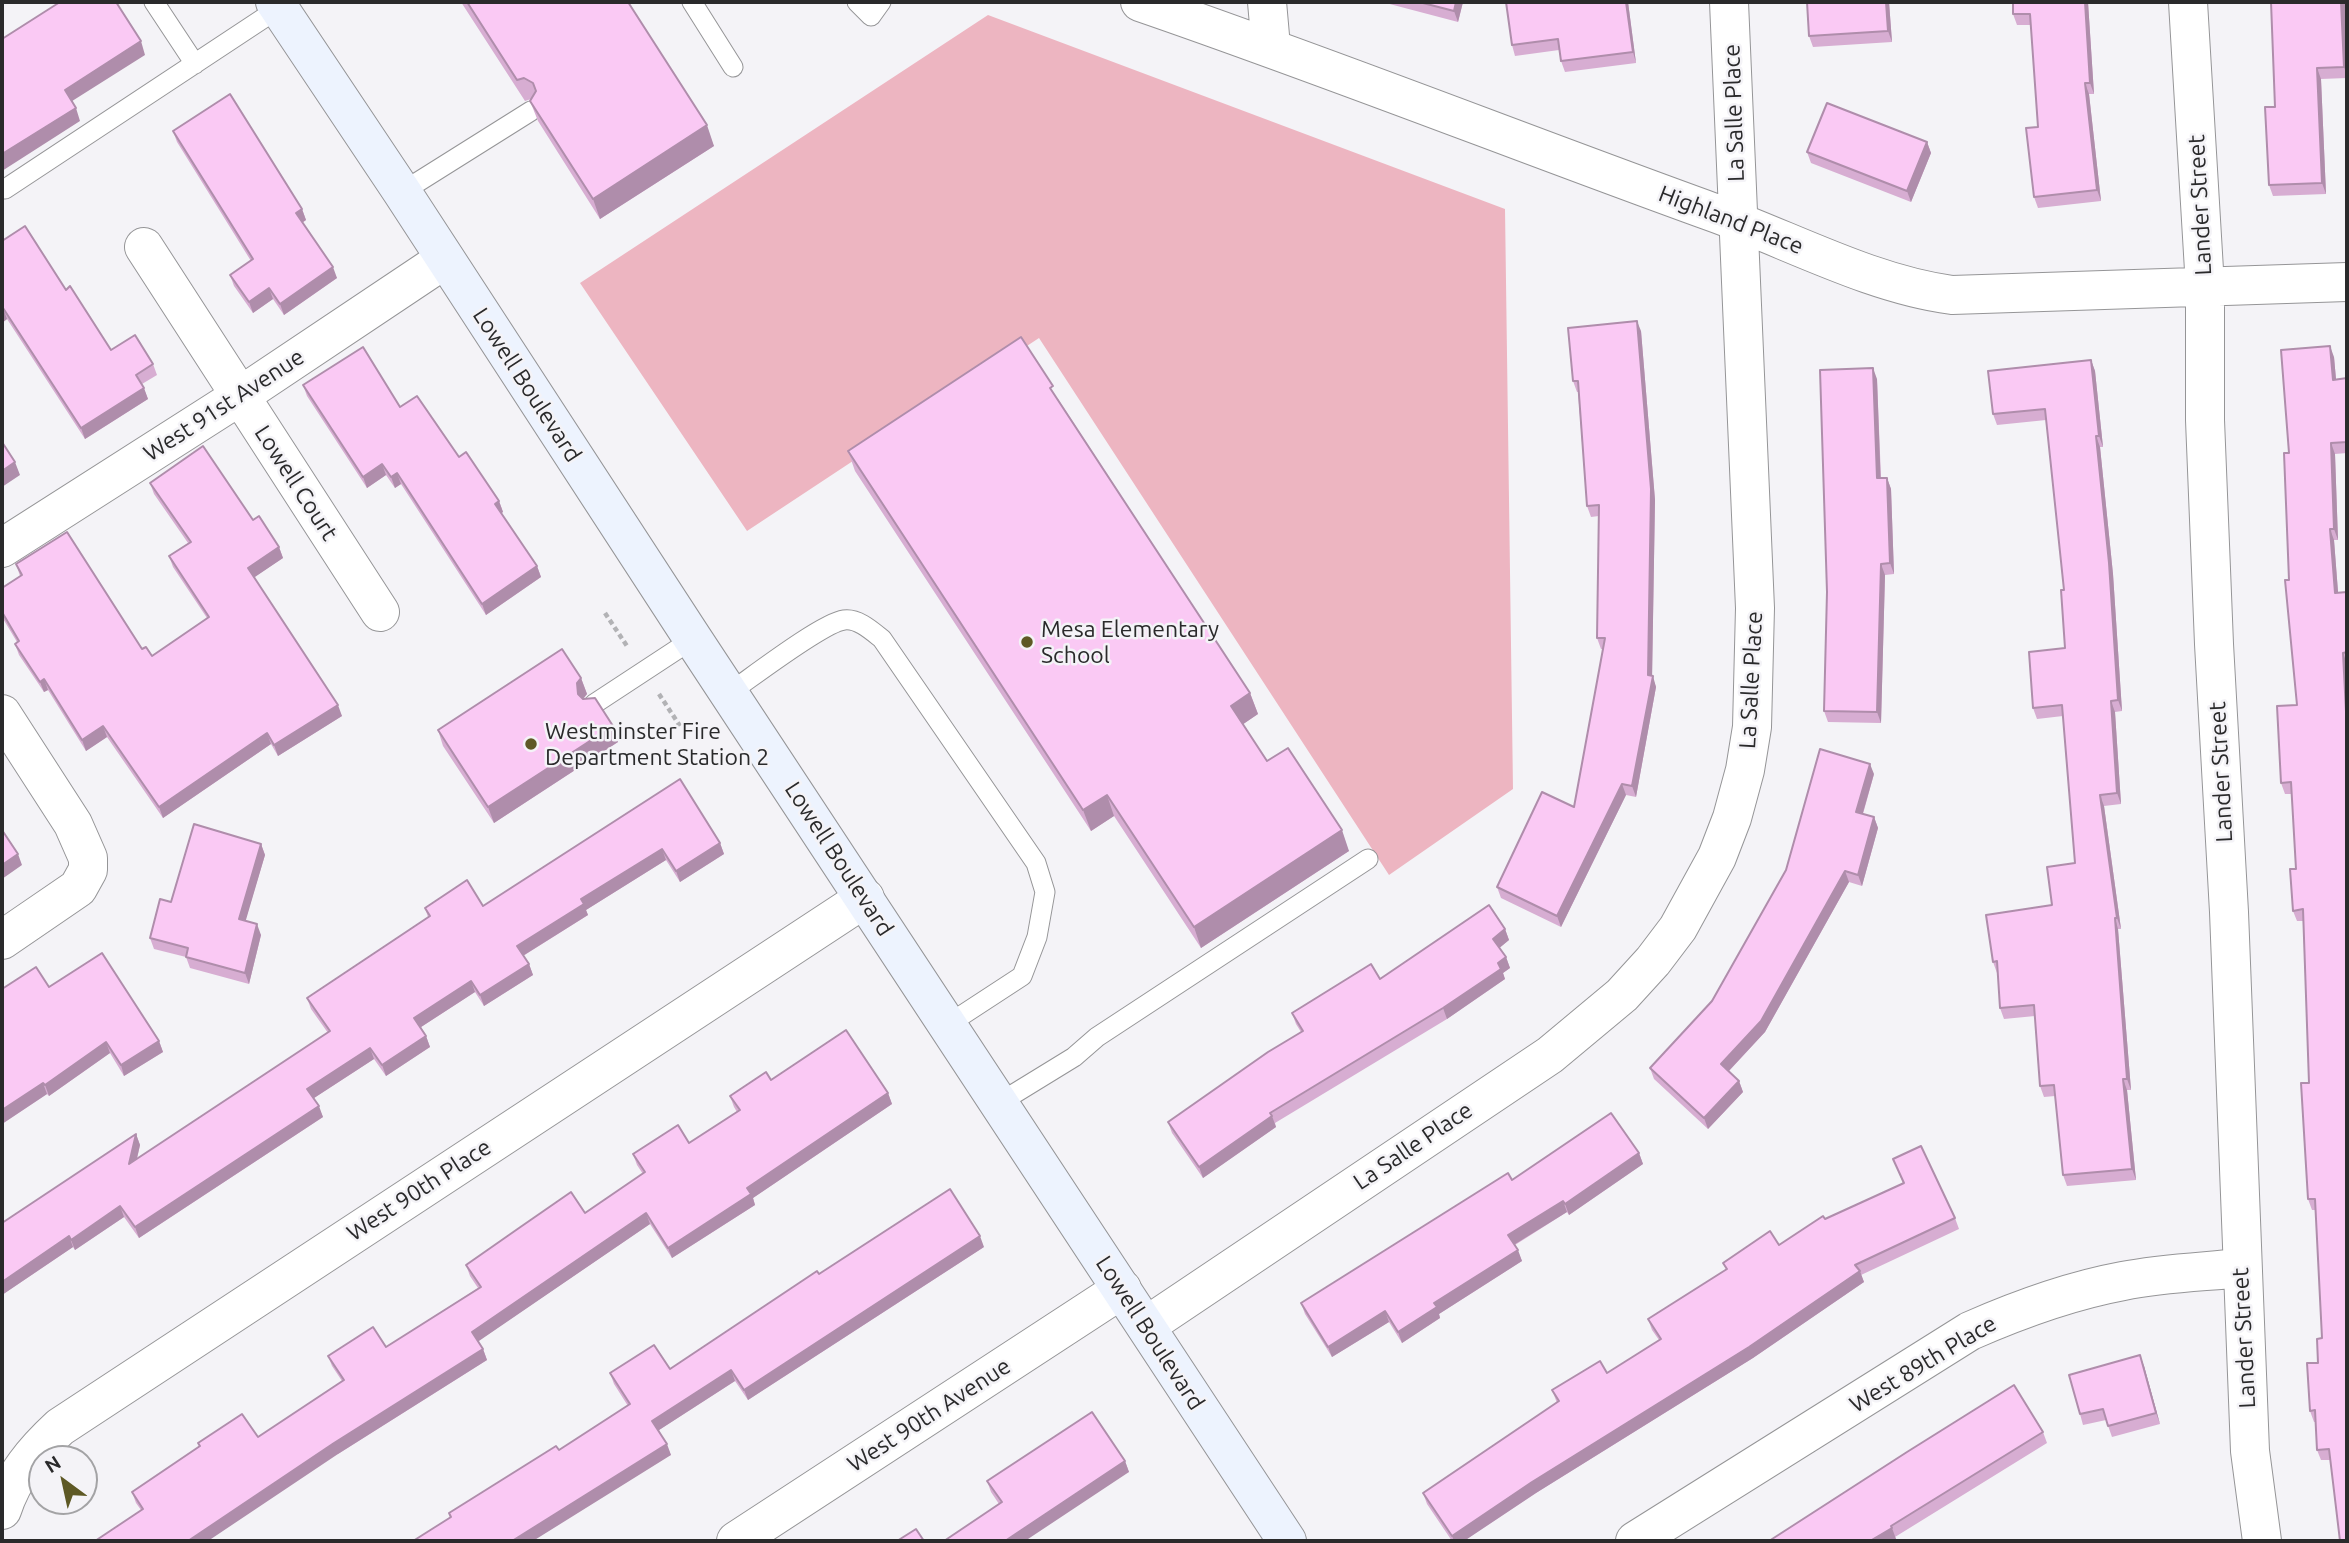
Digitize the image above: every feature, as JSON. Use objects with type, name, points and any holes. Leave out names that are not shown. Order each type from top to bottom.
[{"type":"street","name":"Highland Place","points":[[1140,2],[1271,47],[1503,137],[1738,222],[1894,283],[1922,291],[1952,295],[2347,282]]},
{"type":"street","points":[[1267,2],[1271,47]]},
{"type":"street","name":"La Salle Place","points":[[1146,1326],[1550,1055],[1622,995],[1653,961],[1678,928],[1717,857],[1732,818],[1745,770],[1752,727],[1755,608],[1729,2]]},
{"type":"street","name":"Lander Street","points":[[2188,2],[2205,287],[2205,420],[2229,912],[2241,1268],[2250,1451],[2262,1541]]},
{"type":"street","name":"Lowell Boulevard","points":[[277,5],[1287,1541]]},
{"type":"street","name":"Lowell Court","points":[[144,247],[380,612]]},
{"type":"street","name":"West 91st Avenue","points":[[2,548],[240,396],[445,259]]},
{"type":"street","points":[[2,713],[73,824],[88,858],[88,870],[78,888],[2,940]]},
{"type":"street","name":"West 90th Place","points":[[2,1510],[22,1469],[41,1444],[60,1427],[865,898]]},
{"type":"street","name":"West 89th Place","points":[[1635,1541],[1970,1331],[2024,1307],[2124,1280],[2241,1268]]},
{"type":"street","name":"West 90th Avenue","points":[[736,1541],[1122,1289]]},
{"type":"lane","points":[[155,2],[195,64]]},
{"type":"lane","points":[[692,2],[733,67]]},
{"type":"lane","points":[[857,2],[871,16],[881,2]]},
{"type":"lane","points":[[5,189],[195,64],[277,5]]},
{"type":"lane","points":[[402,192],[531,111]]},
{"type":"lane","points":[[729,693],[826,627],[845,620],[864,625],[882,639],[1036,863],[1045,892],[1037,937],[1022,976],[947,1025]]},
{"type":"lane","points":[[594,704],[693,639]]},
{"type":"lane","points":[[999,1103],[1070,1060],[1097,1037],[1368,859]]},
{"type":"shaded area","points":[[988,15],[1505,209],[1513,789],[1389,875],[1039,338],[747,531],[580,283]]},
{"type":"building","points":[[60,2],[116,2],[141,41],[65,90],[76,108],[2,154],[2,39]]},
{"type":"building","points":[[467,2],[628,2],[707,125],[593,199],[530,101],[536,91],[533,83],[524,78],[517,80]]},
{"type":"building","points":[[1419,2],[1456,2],[1454,11]]},
{"type":"building","points":[[1506,2],[1626,2],[1633,52],[1561,61],[1558,39],[1512,45]]},
{"type":"building","points":[[1807,2],[1886,2],[1888,31],[1809,36]]},
{"type":"building","points":[[2013,2],[2085,2],[2090,83],[2085,83],[2097,190],[2034,197],[2026,128],[2038,127],[2030,14],[2013,14]]},
{"type":"building","points":[[2271,2],[2341,2],[2344,67],[2317,68],[2322,183],[2269,185],[2265,107],[2275,107]]},
{"type":"building","points":[[230,94],[302,209],[296,213],[333,267],[280,304],[269,288],[249,302],[230,275],[253,259],[173,131]]},
{"type":"building","points":[[1827,103],[1927,142],[1907,191],[1807,152]]},
{"type":"building","points":[[25,226],[66,290],[70,286],[111,350],[135,335],[153,364],[136,375],[144,388],[81,428],[2,309],[2,241]]},
{"type":"building","points":[[1637,321],[1651,489],[1648,675],[1653,676],[1632,786],[1622,784],[1557,916],[1497,887],[1542,792],[1574,807],[1605,638],[1597,638],[1599,505],[1587,506],[1578,381],[1573,381],[1568,328]]},
{"type":"building","points":[[1021,337],[1053,386],[1050,388],[1250,693],[1231,706],[1267,761],[1288,748],[1342,830],[1194,927],[1107,795],[1083,810],[848,451]]},
{"type":"building","points":[[2330,346],[2333,380],[2347,378],[2347,442],[2331,443],[2334,529],[2330,529],[2335,593],[2347,592],[2347,652],[2343,653],[2347,731],[2347,1541],[2340,1541],[2329,1449],[2317,1450],[2315,1410],[2310,1411],[2307,1363],[2318,1363],[2317,1339],[2322,1338],[2315,1199],[2308,1199],[2301,1083],[2309,1083],[2303,909],[2293,911],[2290,869],[2296,869],[2291,782],[2281,783],[2277,706],[2297,705],[2285,580],[2289,580],[2284,453],[2289,453],[2281,350]]},
{"type":"building","points":[[363,347],[400,407],[417,396],[459,457],[466,452],[499,501],[495,504],[537,566],[482,604],[397,473],[391,477],[382,464],[363,477],[303,385]]},
{"type":"building","points":[[2091,360],[2118,700],[2111,701],[2117,793],[2100,795],[2117,918],[2127,1079],[2123,1079],[2132,1169],[2063,1175],[2054,1085],[2040,1086],[2034,1005],[2000,1008],[1997,961],[1993,962],[1986,915],[2052,905],[2047,867],[2075,863],[2062,705],[2033,708],[2029,652],[2065,648],[2061,590],[2064,590],[2045,409],[1993,414],[1988,371]]},
{"type":"building","points":[[1873,368],[1877,478],[1887,478],[1890,563],[1881,564],[1877,712],[1824,711],[1827,592],[1820,370]]},
{"type":"building","points":[[2,442],[15,462],[2,471]]},
{"type":"building","points":[[203,446],[253,520],[259,516],[279,547],[248,568],[338,705],[274,745],[267,733],[159,807],[103,726],[82,740],[44,679],[40,682],[15,644],[19,641],[2,612],[2,588],[22,575],[16,564],[67,532],[142,649],[146,647],[152,656],[209,617],[169,556],[191,542],[150,483]]},
{"type":"building","name":"Westminster Fire Department Station 2","points":[[562,649],[581,678],[577,683],[578,694],[583,699],[595,698],[613,726],[488,807],[438,730]]},
{"type":"building","points":[[1820,749],[1870,764],[1856,812],[1874,817],[1858,875],[1845,871],[1761,1021],[1721,1064],[1739,1081],[1704,1118],[1650,1068],[1712,1001],[1786,870]]},
{"type":"building","points":[[680,779],[720,843],[676,871],[662,849],[581,899],[584,904],[517,946],[529,964],[480,995],[471,981],[414,1018],[426,1036],[382,1065],[370,1048],[307,1089],[319,1106],[135,1227],[120,1206],[71,1240],[69,1236],[2,1282],[2,1223],[136,1134],[129,1164],[330,1031],[307,998],[430,916],[425,908],[467,880],[483,906]]},
{"type":"building","points":[[194,824],[261,844],[239,919],[257,924],[245,973],[186,957],[188,948],[150,938],[160,899],[171,902]]},
{"type":"building","points":[[2,830],[18,854],[2,865]]},
{"type":"building","points":[[1489,905],[1505,929],[1493,939],[1506,957],[1498,963],[1501,969],[1443,1008],[1270,1113],[1272,1116],[1199,1167],[1168,1122],[1268,1052],[1303,1031],[1292,1013],[1371,964],[1380,979]]},
{"type":"building","points":[[102,953],[159,1041],[121,1065],[106,1042],[45,1085],[43,1083],[2,1110],[2,989],[36,967],[49,987]]},
{"type":"building","points":[[846,1030],[888,1093],[747,1188],[751,1194],[668,1248],[646,1213],[472,1332],[483,1349],[334,1443],[188,1541],[95,1541],[143,1509],[132,1492],[200,1446],[198,1443],[242,1414],[258,1437],[344,1380],[328,1356],[373,1327],[386,1347],[481,1287],[466,1265],[571,1192],[585,1213],[645,1172],[633,1154],[678,1125],[689,1143],[740,1110],[730,1096],[766,1072],[771,1080]]},
{"type":"building","points":[[1611,1113],[1639,1153],[1565,1204],[1563,1201],[1508,1235],[1518,1250],[1434,1303],[1437,1307],[1398,1332],[1385,1311],[1328,1347],[1301,1303],[1508,1173],[1512,1180]]},
{"type":"building","points":[[1921,1146],[1955,1218],[1855,1265],[1860,1271],[1749,1347],[1532,1482],[1452,1536],[1423,1493],[1559,1401],[1552,1390],[1600,1361],[1607,1373],[1661,1339],[1648,1319],[1727,1269],[1723,1263],[1770,1231],[1779,1245],[1823,1216],[1825,1219],[1904,1183],[1893,1159]]},
{"type":"building","points":[[950,1189],[980,1236],[744,1390],[731,1370],[652,1421],[667,1444],[512,1541],[413,1541],[451,1517],[449,1513],[556,1446],[559,1450],[630,1404],[610,1373],[654,1345],[670,1369],[817,1271],[819,1274]]},
{"type":"building","points":[[2140,1355],[2156,1413],[2108,1426],[2103,1409],[2080,1414],[2069,1375]]},
{"type":"building","points":[[2014,1385],[2043,1432],[1870,1541],[1769,1541],[1907,1452]]},
{"type":"building","points":[[1092,1412],[1125,1461],[1005,1541],[944,1541],[1002,1502],[987,1481]]},
{"type":"building","points":[[916,1529],[924,1541],[897,1541]]},
{"type":"place","name":"Mesa Elementary School","points":[[1027,642]]},
{"type":"place","name":"Westminster Fire Department Station 2","points":[[531,744]]}]
